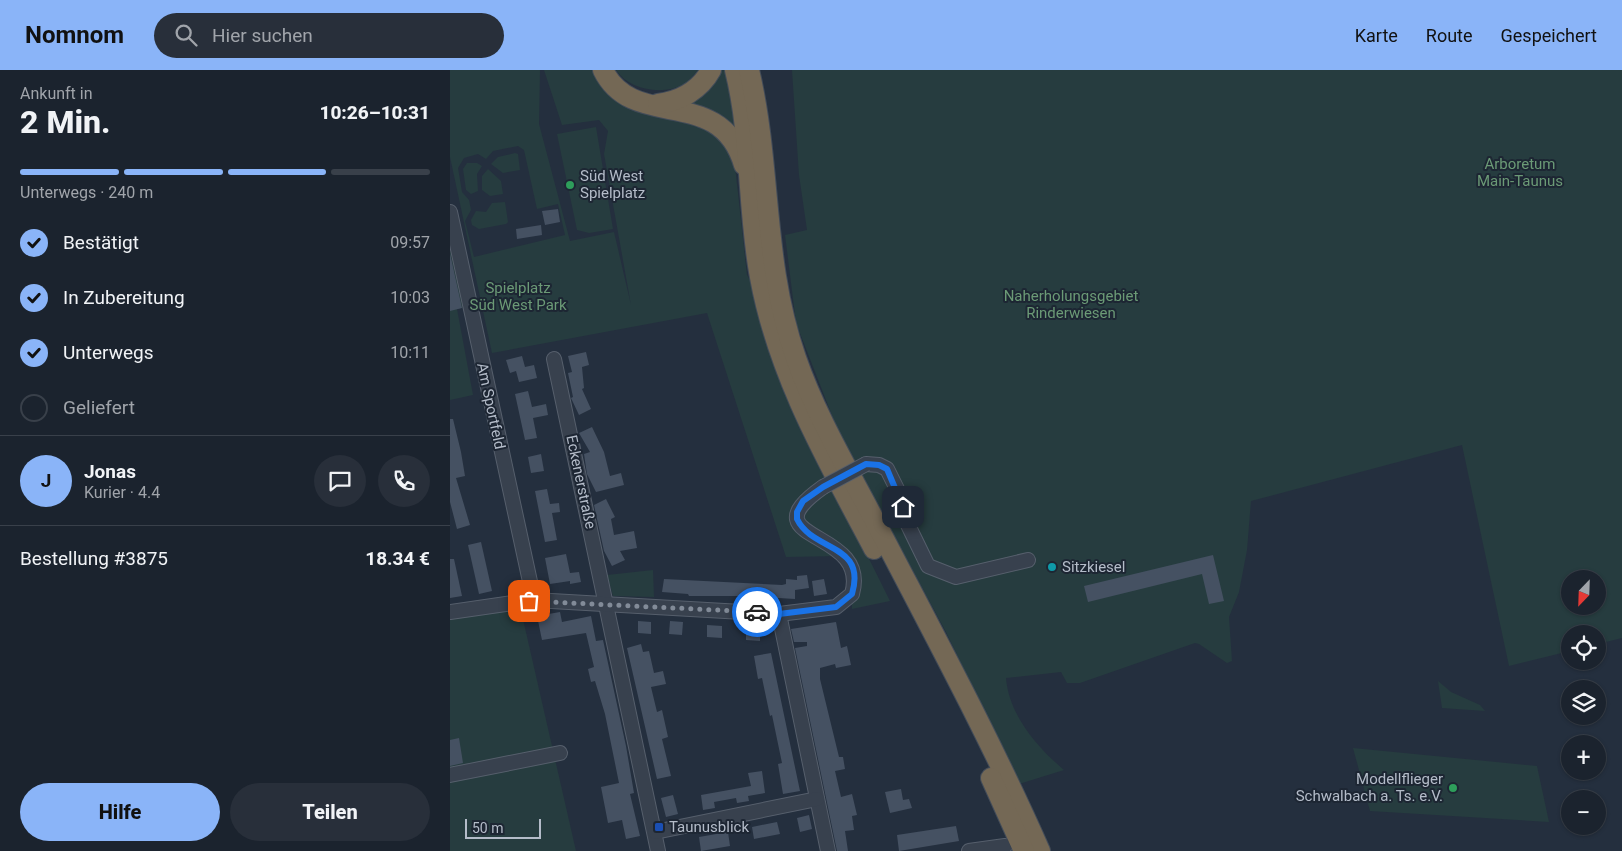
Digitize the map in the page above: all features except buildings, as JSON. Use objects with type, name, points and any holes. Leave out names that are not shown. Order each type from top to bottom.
[{"type":"highway","points":[[603,70],[621,92],[635,101],[704,117],[728,133],[741,156],[750,186]]},
{"type":"highway","points":[[651,105],[676,100],[688,94],[700,85],[711,70]]},
{"type":"highway","points":[[735,70],[746,129],[756,254],[764,301],[776,344],[806,419],[959,712],[1024,851]]},
{"type":"highway","points":[[750,70],[762,145],[774,278],[796,359],[832,437],[970,705],[1040,851]]},
{"type":"highway","points":[[762,145],[763,70]]},
{"type":"street","name":"Am Sportfeld","points":[[450,212],[534,600]]},
{"type":"street","name":"Eckenerstraße","points":[[554,359],[607,604]]},
{"type":"street","points":[[450,612],[534,600],[779,614],[836,607],[852,594],[856,576],[850,562],[843,554],[800,526],[797,512],[803,501],[823,487],[866,464],[879,465],[887,469],[897,489],[908,525],[928,566],[956,577],[1028,560]]},
{"type":"street","points":[[607,604],[658,851]]},
{"type":"street","points":[[779,614],[828,851]]},
{"type":"street","points":[[450,775],[560,753]]},
{"type":"street","points":[[654,832],[817,799]]},
{"type":"street","points":[[969,851],[1005,846]]},
{"type":"green space","name":"Spielplatz Süd West Park","points":[[450,70],[540,70],[539,124],[570,241],[614,232],[631,305],[604,154],[608,131],[599,120],[562,125],[544,70],[593,70],[598,81],[612,97],[698,121],[724,140],[735,166],[747,275],[753,285],[810,440],[890,601],[852,609],[852,594],[841,556],[786,557],[707,313],[492,353],[450,157]],"holes":[[[518,146],[524,150],[537,209],[558,204],[565,235],[474,257],[465,221],[471,210],[469,200],[462,192],[458,168],[464,158],[478,154],[486,159],[493,151]]]},
{"type":"green space","points":[[616,70],[698,70],[690,80],[676,88],[657,90],[647,89],[629,82]]},
{"type":"green space","points":[[718,70],[728,70],[744,155],[692,109],[688,100]]},
{"type":"green space","name":"Naherholungsgebiet Rinderwiesen","points":[[792,70],[1622,70],[1622,638],[1606,642],[1606,625],[1561,625],[1561,653],[1509,666],[1462,445],[1251,501],[1247,550],[1239,592],[1229,617],[1232,661],[1227,663],[1195,643],[1080,683],[1067,683],[1061,672],[1006,678],[1008,692],[1013,705],[1026,729],[1044,751],[1064,770],[1019,784],[946,632],[840,436],[796,323],[785,235],[807,230],[799,175]]},
{"type":"green space","points":[[596,127],[613,229],[589,233],[577,230],[557,134]]},
{"type":"green space","points":[[518,154],[520,170],[503,173],[491,164],[498,157]]},
{"type":"green space","points":[[467,163],[477,163],[482,166],[477,174],[478,191],[471,194],[466,190],[463,169]]},
{"type":"green space","points":[[488,169],[501,181],[503,194],[490,196],[482,190],[482,176]]},
{"type":"green space","points":[[505,202],[508,222],[506,224],[479,229],[472,225],[471,220],[476,211],[486,212],[492,203]]},
{"type":"green space","points":[[454,251],[466,307],[457,309],[473,395],[450,400],[450,252]]},
{"type":"green space","points":[[653,570],[654,597],[613,596],[607,575]]},
{"type":"green space","points":[[520,606],[576,851],[450,851],[450,619]]},
{"type":"green space","points":[[1438,681],[1451,692],[1480,705],[1485,711],[1442,708]]},
{"type":"green space","name":"Modellflieger Schwalbach a. Ts. e.V.","points":[[1353,748],[1537,766],[1549,822],[1370,811]]},
{"type":"way so far","points":[[529,601],[757,612]]},
{"type":"place","name":"Süd West Spielplatz","points":[[570,185]]},
{"type":"place","name":"Sitzkiesel","points":[[1052,567]]},
{"type":"place","name":"Modellflieger Schwalbach a. Ts. e.V.","points":[[1453,788]]},
{"type":"place","name":"Taunusblick","points":[[659,827]]},
{"type":"route","points":[[757,612],[779,614],[836,607],[852,594],[856,576],[850,562],[835,548],[815,538],[800,526],[797,512],[803,501],[823,487],[866,464],[879,465],[887,469],[903,507]]},
{"type":"park label","name":"Arboretum Main-Taunus","points":[[1520,172]]}]
